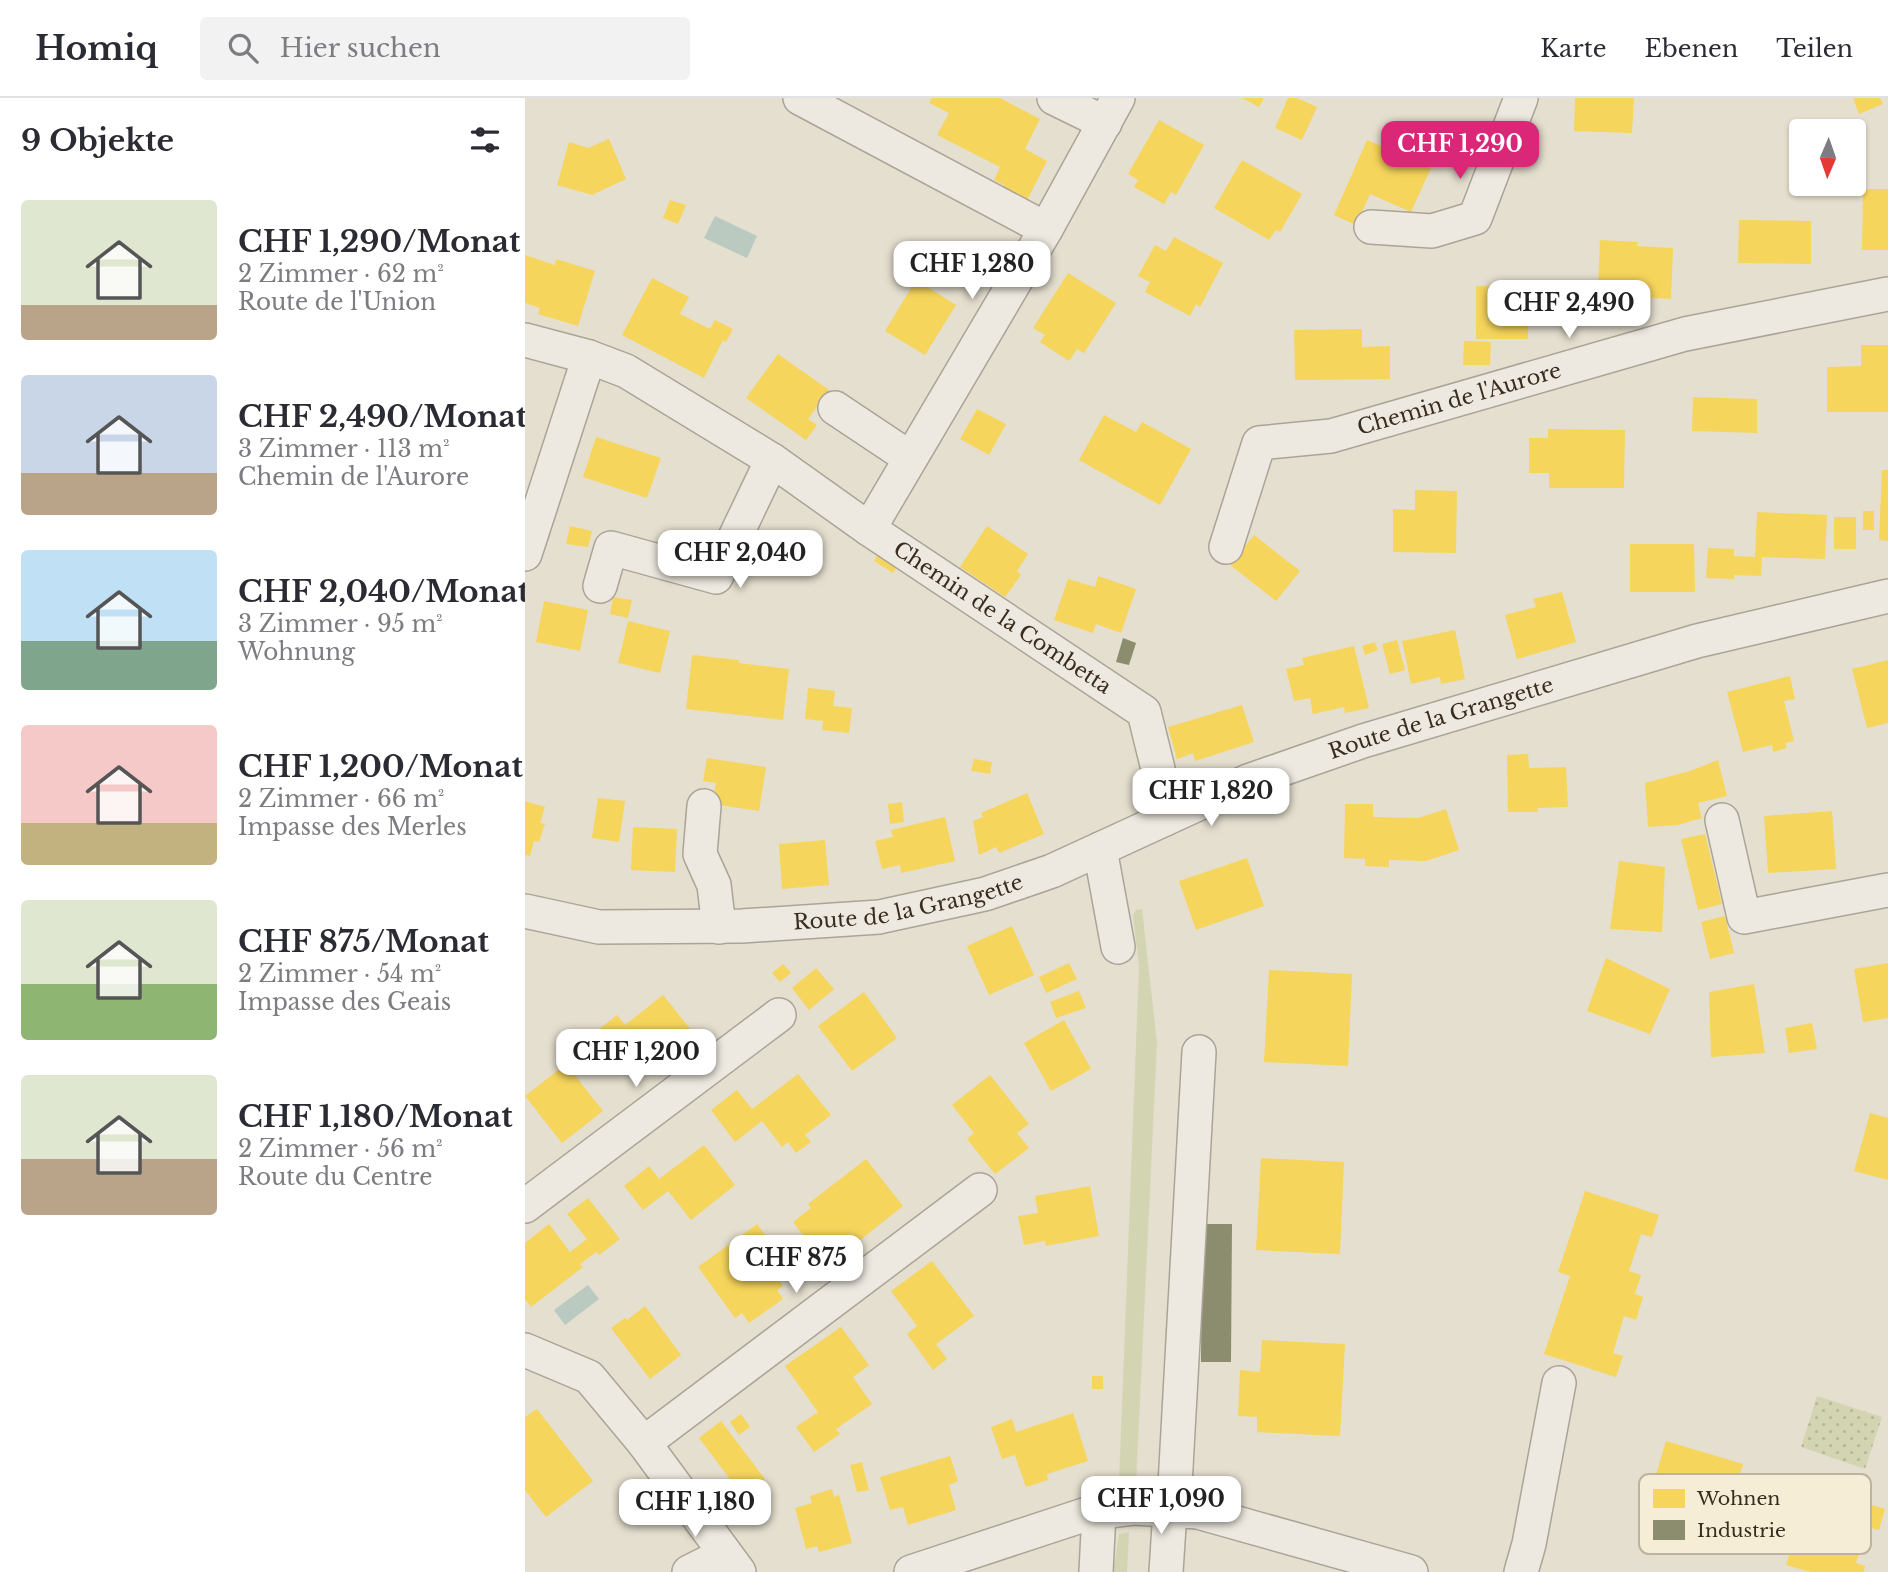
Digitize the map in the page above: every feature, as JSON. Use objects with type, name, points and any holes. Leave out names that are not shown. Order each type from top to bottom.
[{"type":"street","points":[[800,98],[1047,229]]},
{"type":"street","points":[[869,529],[1047,229],[1112,110],[1054,98]]},
{"type":"street","points":[[1371,227],[1432,231],[1475,218],[1521,98]]},
{"type":"street","name":"Chemin de l'Aurore","points":[[1226,547],[1259,443],[1331,436],[1685,334],[1888,294]]},
{"type":"street","name":"Chemin de la Combetta","points":[[525,340],[589,357],[626,371],[772,460],[869,529],[1144,712],[1158,769],[1165,819]]},
{"type":"street","points":[[525,554],[589,357]]},
{"type":"street","points":[[835,408],[910,458]]},
{"type":"street","points":[[600,586],[611,548],[716,577],[772,460]]},
{"type":"street","name":"Route de la Grangette","points":[[525,911],[599,927],[719,927],[880,916],[985,894],[1052,871],[1248,781],[1363,741],[1697,641],[1888,596]]},
{"type":"street","points":[[704,806],[700,854],[713,885],[719,927]]},
{"type":"street","points":[[1721,820],[1744,917],[1888,890]]},
{"type":"street","points":[[1100,849],[1118,947]]},
{"type":"street","points":[[525,1206],[779,1015]]},
{"type":"street","points":[[1166,1572],[1175,1472],[1199,1052]]},
{"type":"street","points":[[644,1443],[980,1190]]},
{"type":"street","points":[[525,1350],[589,1377],[644,1443],[732,1563],[689,1572]]},
{"type":"street","points":[[1521,1572],[1529,1544],[1559,1382]]},
{"type":"street","points":[[911,1572],[1099,1512],[1135,1508],[1199,1512],[1411,1572]]},
{"type":"street","points":[[1096,1572],[1099,1512]]},
{"type":"green space","points":[[1142,909],[1157,1043],[1136,1484],[1124,1486],[1119,1483],[1139,966],[1133,915],[1136,910]]},
{"type":"green space","points":[[1817,1396],[1882,1417],[1865,1469],[1801,1447]]},
{"type":"green space","points":[[1129,1532],[1127,1572],[1108,1572],[1109,1561],[1115,1561],[1119,1534]]},
{"type":"shaded area","points":[[715,216],[757,236],[747,258],[704,238]]},
{"type":"shaded area","points":[[588,1285],[599,1299],[565,1325],[554,1310]]},
{"type":"building: Wohnen","points":[[932,98],[1000,98],[1040,119],[1025,149],[1047,161],[1025,204],[1001,191],[1004,185],[994,180],[1000,167],[937,135],[949,113],[929,103]]},
{"type":"building: Wohnen","points":[[1242,98],[1264,98],[1259,107]]},
{"type":"building: Wohnen","points":[[1288,98],[1297,98],[1317,107],[1302,140],[1275,128]]},
{"type":"building: Wohnen","points":[[1575,98],[1634,98],[1632,133],[1574,131]]},
{"type":"building: Wohnen","points":[[1853,98],[1880,98],[1883,104],[1859,114]]},
{"type":"building: Wohnen","points":[[1159,120],[1204,145],[1176,195],[1171,192],[1164,204],[1134,187],[1138,180],[1128,174]]},
{"type":"building: Wohnen","points":[[609,139],[626,179],[592,195],[557,185],[569,142],[588,148]]},
{"type":"building: Wohnen","points":[[1367,140],[1431,168],[1411,212],[1370,194],[1356,225],[1334,215]]},
{"type":"building: Wohnen","points":[[1242,160],[1302,194],[1280,232],[1276,230],[1269,240],[1214,208]]},
{"type":"building: Wohnen","points":[[1866,189],[1888,189],[1888,250],[1862,250],[1863,196],[1866,196]]},
{"type":"building: Wohnen","points":[[670,200],[686,205],[678,224],[663,218]]},
{"type":"building: Wohnen","points":[[1739,220],[1811,221],[1811,264],[1738,263]]},
{"type":"building: Wohnen","points":[[1174,237],[1223,263],[1200,307],[1196,304],[1190,316],[1145,292],[1150,282],[1138,276],[1155,245],[1166,251]]},
{"type":"building: Wohnen","points":[[1600,240],[1638,242],[1637,246],[1673,248],[1671,299],[1614,296],[1614,303],[1595,303]]},
{"type":"building: Wohnen","points":[[525,255],[555,265],[556,259],[595,271],[578,326],[538,314],[540,308],[525,303]]},
{"type":"building: Wohnen","points":[[1068,273],[1116,303],[1084,353],[1077,349],[1069,361],[1040,342],[1045,335],[1033,328]]},
{"type":"building: Wohnen","points":[[652,278],[689,297],[680,314],[710,329],[715,320],[733,329],[726,342],[723,340],[704,378],[622,335]]},
{"type":"building: Wohnen","points":[[916,280],[956,305],[925,355],[885,331]]},
{"type":"building: Wohnen","points":[[1476,286],[1528,287],[1528,339],[1476,339]]},
{"type":"building: Wohnen","points":[[1362,329],[1362,347],[1390,346],[1390,379],[1295,380],[1294,330]]},
{"type":"building: Wohnen","points":[[1464,341],[1491,342],[1490,365],[1463,365]]},
{"type":"building: Wohnen","points":[[1861,345],[1888,345],[1888,412],[1827,412],[1827,367],[1861,366]]},
{"type":"building: Wohnen","points":[[778,354],[829,390],[808,419],[817,425],[806,440],[746,398]]},
{"type":"building: Wohnen","points":[[1693,397],[1757,399],[1757,433],[1692,431]]},
{"type":"building: Wohnen","points":[[977,409],[1006,424],[989,455],[960,439]]},
{"type":"building: Wohnen","points":[[1104,415],[1136,432],[1142,422],[1191,449],[1160,505],[1079,460]]},
{"type":"building: Wohnen","points":[[1548,429],[1625,430],[1624,488],[1549,488],[1549,473],[1529,473],[1529,438],[1548,438]]},
{"type":"building: Wohnen","points":[[596,437],[661,458],[647,498],[583,477]]},
{"type":"building: Wohnen","points":[[1882,470],[1888,470],[1888,541],[1879,540]]},
{"type":"building: Wohnen","points":[[1415,490],[1457,491],[1456,553],[1393,552],[1393,509],[1415,510]]},
{"type":"building: Wohnen","points":[[1863,511],[1874,511],[1874,530],[1863,530]]},
{"type":"building: Wohnen","points":[[1757,512],[1827,515],[1825,559],[1762,557],[1761,576],[1706,578],[1708,548],[1734,549],[1734,556],[1755,557]]},
{"type":"building: Wohnen","points":[[1834,517],[1856,517],[1856,549],[1834,549]]},
{"type":"building: Wohnen","points":[[570,526],[592,531],[588,547],[566,544]]},
{"type":"building: Wohnen","points":[[987,526],[1028,554],[1017,571],[1021,575],[1005,597],[960,567]]},
{"type":"building: Wohnen","points":[[1254,535],[1300,571],[1276,601],[1230,565]]},
{"type":"building: Wohnen","points":[[778,544],[790,551],[779,568],[767,561]]},
{"type":"building: Wohnen","points":[[1630,544],[1694,544],[1695,592],[1630,592]]},
{"type":"building: Wohnen","points":[[880,551],[899,563],[893,573],[874,561]]},
{"type":"building: Wohnen","points":[[1098,576],[1136,589],[1121,633],[1096,624],[1093,633],[1054,620],[1068,579],[1095,587]]},
{"type":"building: Wohnen","points":[[1562,592],[1576,642],[1517,659],[1505,615],[1536,607],[1533,599]]},
{"type":"building: Wohnen","points":[[613,597],[632,600],[628,618],[610,614]]},
{"type":"building: Wohnen","points":[[544,601],[588,610],[580,651],[536,642]]},
{"type":"building: Wohnen","points":[[628,621],[670,631],[660,673],[618,663]]},
{"type":"building: Wohnen","points":[[1455,630],[1465,679],[1441,684],[1440,677],[1411,684],[1402,641]]},
{"type":"building: Wohnen","points":[[1397,640],[1405,670],[1390,674],[1382,644]]},
{"type":"building: Wohnen","points":[[1375,642],[1378,650],[1365,655],[1362,646]]},
{"type":"building: Wohnen","points":[[1354,646],[1369,708],[1345,713],[1344,707],[1313,714],[1310,698],[1294,701],[1286,669],[1304,665],[1302,658]]},
{"type":"building: Wohnen","points":[[692,655],[789,669],[783,720],[686,709]]},
{"type":"building: Wohnen","points":[[1888,660],[1888,723],[1867,728],[1852,669]]},
{"type":"building: Wohnen","points":[[1790,676],[1795,699],[1784,701],[1794,741],[1785,743],[1787,748],[1773,752],[1772,745],[1743,752],[1727,692]]},
{"type":"building: Wohnen","points":[[808,688],[835,691],[833,706],[852,708],[849,733],[822,730],[823,721],[805,719]]},
{"type":"building: Wohnen","points":[[1242,705],[1254,742],[1195,761],[1193,753],[1177,759],[1168,727]]},
{"type":"building: Wohnen","points":[[1528,754],[1529,768],[1566,767],[1568,807],[1537,808],[1538,812],[1508,812],[1507,755]]},
{"type":"building: Wohnen","points":[[707,758],[766,767],[759,811],[712,804],[716,783],[703,781]]},
{"type":"building: Wohnen","points":[[974,759],[992,762],[990,774],[971,771]]},
{"type":"building: Wohnen","points":[[1718,760],[1727,796],[1698,803],[1702,818],[1678,825],[1648,827],[1645,783]]},
{"type":"building: Wohnen","points":[[1027,793],[1044,834],[999,853],[996,847],[979,855],[973,821],[983,817],[981,813]]},
{"type":"building: Wohnen","points":[[598,798],[625,801],[619,842],[592,838]]},
{"type":"building: Wohnen","points":[[525,801],[545,807],[540,823],[545,824],[539,842],[534,841],[530,856],[525,855]]},
{"type":"building: Wohnen","points":[[902,802],[904,822],[890,824],[888,804]]},
{"type":"building: Wohnen","points":[[1345,804],[1373,804],[1373,817],[1418,818],[1446,809],[1459,850],[1426,861],[1389,860],[1389,867],[1365,866],[1365,859],[1344,858]]},
{"type":"building: Wohnen","points":[[1832,811],[1836,869],[1768,873],[1764,816]]},
{"type":"building: Wohnen","points":[[945,817],[955,861],[901,873],[900,865],[882,869],[875,841],[893,837],[891,830]]},
{"type":"building: Wohnen","points":[[633,827],[677,829],[675,872],[631,870]]},
{"type":"building: Wohnen","points":[[1705,834],[1722,904],[1698,910],[1681,839]]},
{"type":"building: Wohnen","points":[[825,840],[829,885],[782,889],[779,844]]},
{"type":"building: Wohnen","points":[[1247,858],[1264,906],[1196,930],[1179,881]]},
{"type":"building: Wohnen","points":[[1619,861],[1665,867],[1662,932],[1610,929]]},
{"type":"building: Wohnen","points":[[1725,916],[1734,953],[1710,959],[1701,922]]},
{"type":"building: Wohnen","points":[[1012,926],[1034,975],[989,995],[967,946]]},
{"type":"building: Wohnen","points":[[1606,958],[1670,989],[1650,1034],[1587,1011]]},
{"type":"building: Wohnen","points":[[1069,963],[1077,979],[1046,993],[1039,977]]},
{"type":"building: Wohnen","points":[[1888,963],[1888,1018],[1863,1022],[1854,969]]},
{"type":"building: Wohnen","points":[[783,964],[791,973],[780,982],[772,973]]},
{"type":"building: Wohnen","points":[[816,968],[834,989],[809,1010],[792,988]]},
{"type":"building: Wohnen","points":[[1269,970],[1352,974],[1348,1066],[1264,1062]]},
{"type":"building: Wohnen","points":[[1754,984],[1765,1053],[1711,1057],[1709,992]]},
{"type":"building: Wohnen","points":[[1079,991],[1086,1008],[1056,1018],[1050,1002]]},
{"type":"building: Wohnen","points":[[864,992],[897,1038],[852,1071],[818,1026]]},
{"type":"building: Wohnen","points":[[663,995],[696,1036],[652,1071],[638,1053],[624,1064],[597,1031],[617,1015],[625,1025]]},
{"type":"building: Wohnen","points":[[1064,1020],[1091,1069],[1051,1091],[1024,1043]]},
{"type":"building: Wohnen","points":[[1812,1023],[1817,1049],[1789,1053],[1785,1028]]},
{"type":"building: Wohnen","points":[[566,1064],[603,1111],[562,1143],[525,1096]]},
{"type":"building: Wohnen","points":[[798,1074],[831,1115],[805,1135],[811,1142],[796,1153],[788,1142],[782,1147],[762,1121],[735,1142],[711,1110],[737,1090],[752,1109]]},
{"type":"building: Wohnen","points":[[990,1075],[1029,1124],[1017,1133],[1029,1148],[995,1174],[967,1139],[974,1133],[952,1105]]},
{"type":"building: Wohnen","points":[[1870,1113],[1888,1118],[1888,1180],[1854,1171]]},
{"type":"building: Wohnen","points":[[704,1145],[735,1185],[691,1220],[668,1191],[643,1210],[624,1186],[649,1166],[659,1179]]},
{"type":"building: Wohnen","points":[[1261,1158],[1344,1162],[1340,1254],[1256,1250]]},
{"type":"building: Wohnen","points":[[866,1159],[903,1206],[845,1252],[834,1238],[816,1252],[793,1222],[811,1208],[808,1204]]},
{"type":"building: Wohnen","points":[[1090,1186],[1099,1236],[1046,1246],[1045,1241],[1024,1245],[1018,1216],[1038,1213],[1035,1196]]},
{"type":"building: Wohnen","points":[[1585,1191],[1659,1215],[1652,1237],[1641,1234],[1629,1271],[1641,1275],[1635,1294],[1643,1297],[1636,1320],[1624,1316],[1613,1353],[1623,1356],[1616,1377],[1544,1354],[1570,1276],[1558,1272]]},
{"type":"building: Wohnen","points":[[588,1198],[620,1239],[599,1255],[596,1252],[580,1264],[583,1267],[531,1307],[525,1299],[525,1243],[549,1224],[570,1252],[587,1239],[567,1214]]},
{"type":"building: Wohnen","points":[[757,1224],[785,1262],[773,1271],[783,1286],[777,1290],[783,1299],[749,1323],[742,1313],[735,1318],[698,1267]]},
{"type":"building: Wohnen","points":[[932,1261],[974,1316],[936,1344],[947,1359],[933,1370],[907,1334],[917,1326],[891,1291]]},
{"type":"building: Wohnen","points":[[645,1306],[681,1355],[650,1379],[611,1328]]},
{"type":"building: Wohnen","points":[[841,1327],[869,1365],[853,1377],[872,1404],[836,1429],[840,1434],[814,1452],[796,1427],[818,1412],[785,1366]]},
{"type":"building: Wohnen","points":[[1262,1340],[1345,1344],[1340,1436],[1257,1432],[1257,1417],[1238,1416],[1240,1370],[1260,1372]]},
{"type":"building: Wohnen","points":[[1092,1376],[1103,1376],[1103,1389],[1092,1389]]},
{"type":"building: Wohnen","points":[[537,1409],[593,1481],[546,1517],[525,1490],[525,1417]]},
{"type":"building: Wohnen","points":[[1073,1413],[1088,1461],[1047,1474],[1048,1480],[1026,1487],[1015,1455],[1002,1459],[991,1427],[1012,1419],[1016,1432]]},
{"type":"building: Wohnen","points":[[741,1414],[750,1427],[739,1435],[730,1422]]},
{"type":"building: Wohnen","points":[[721,1421],[765,1479],[742,1495],[699,1438]]},
{"type":"building: Wohnen","points":[[1666,1441],[1743,1464],[1740,1474],[1656,1474]]},
{"type":"building: Wohnen","points":[[950,1456],[958,1481],[949,1485],[956,1510],[908,1525],[903,1507],[890,1510],[880,1477]]},
{"type":"building: Wohnen","points":[[862,1462],[869,1490],[857,1492],[850,1465]]},
{"type":"building: Wohnen","points":[[832,1489],[834,1497],[839,1495],[852,1543],[819,1552],[817,1546],[806,1549],[795,1508],[812,1503],[810,1496]]},
{"type":"building: Wohnen","points":[[1871,1505],[1885,1509],[1879,1530],[1871,1528]]},
{"type":"building: Wohnen","points":[[1789,1554],[1859,1554],[1856,1563],[1865,1566],[1864,1572],[1811,1572],[1786,1565]]},
{"type":"building: Industrie","points":[[1123,638],[1136,643],[1129,665],[1116,662]]},
{"type":"building: Industrie","points":[[1202,1224],[1232,1224],[1231,1362],[1201,1362]]}]
